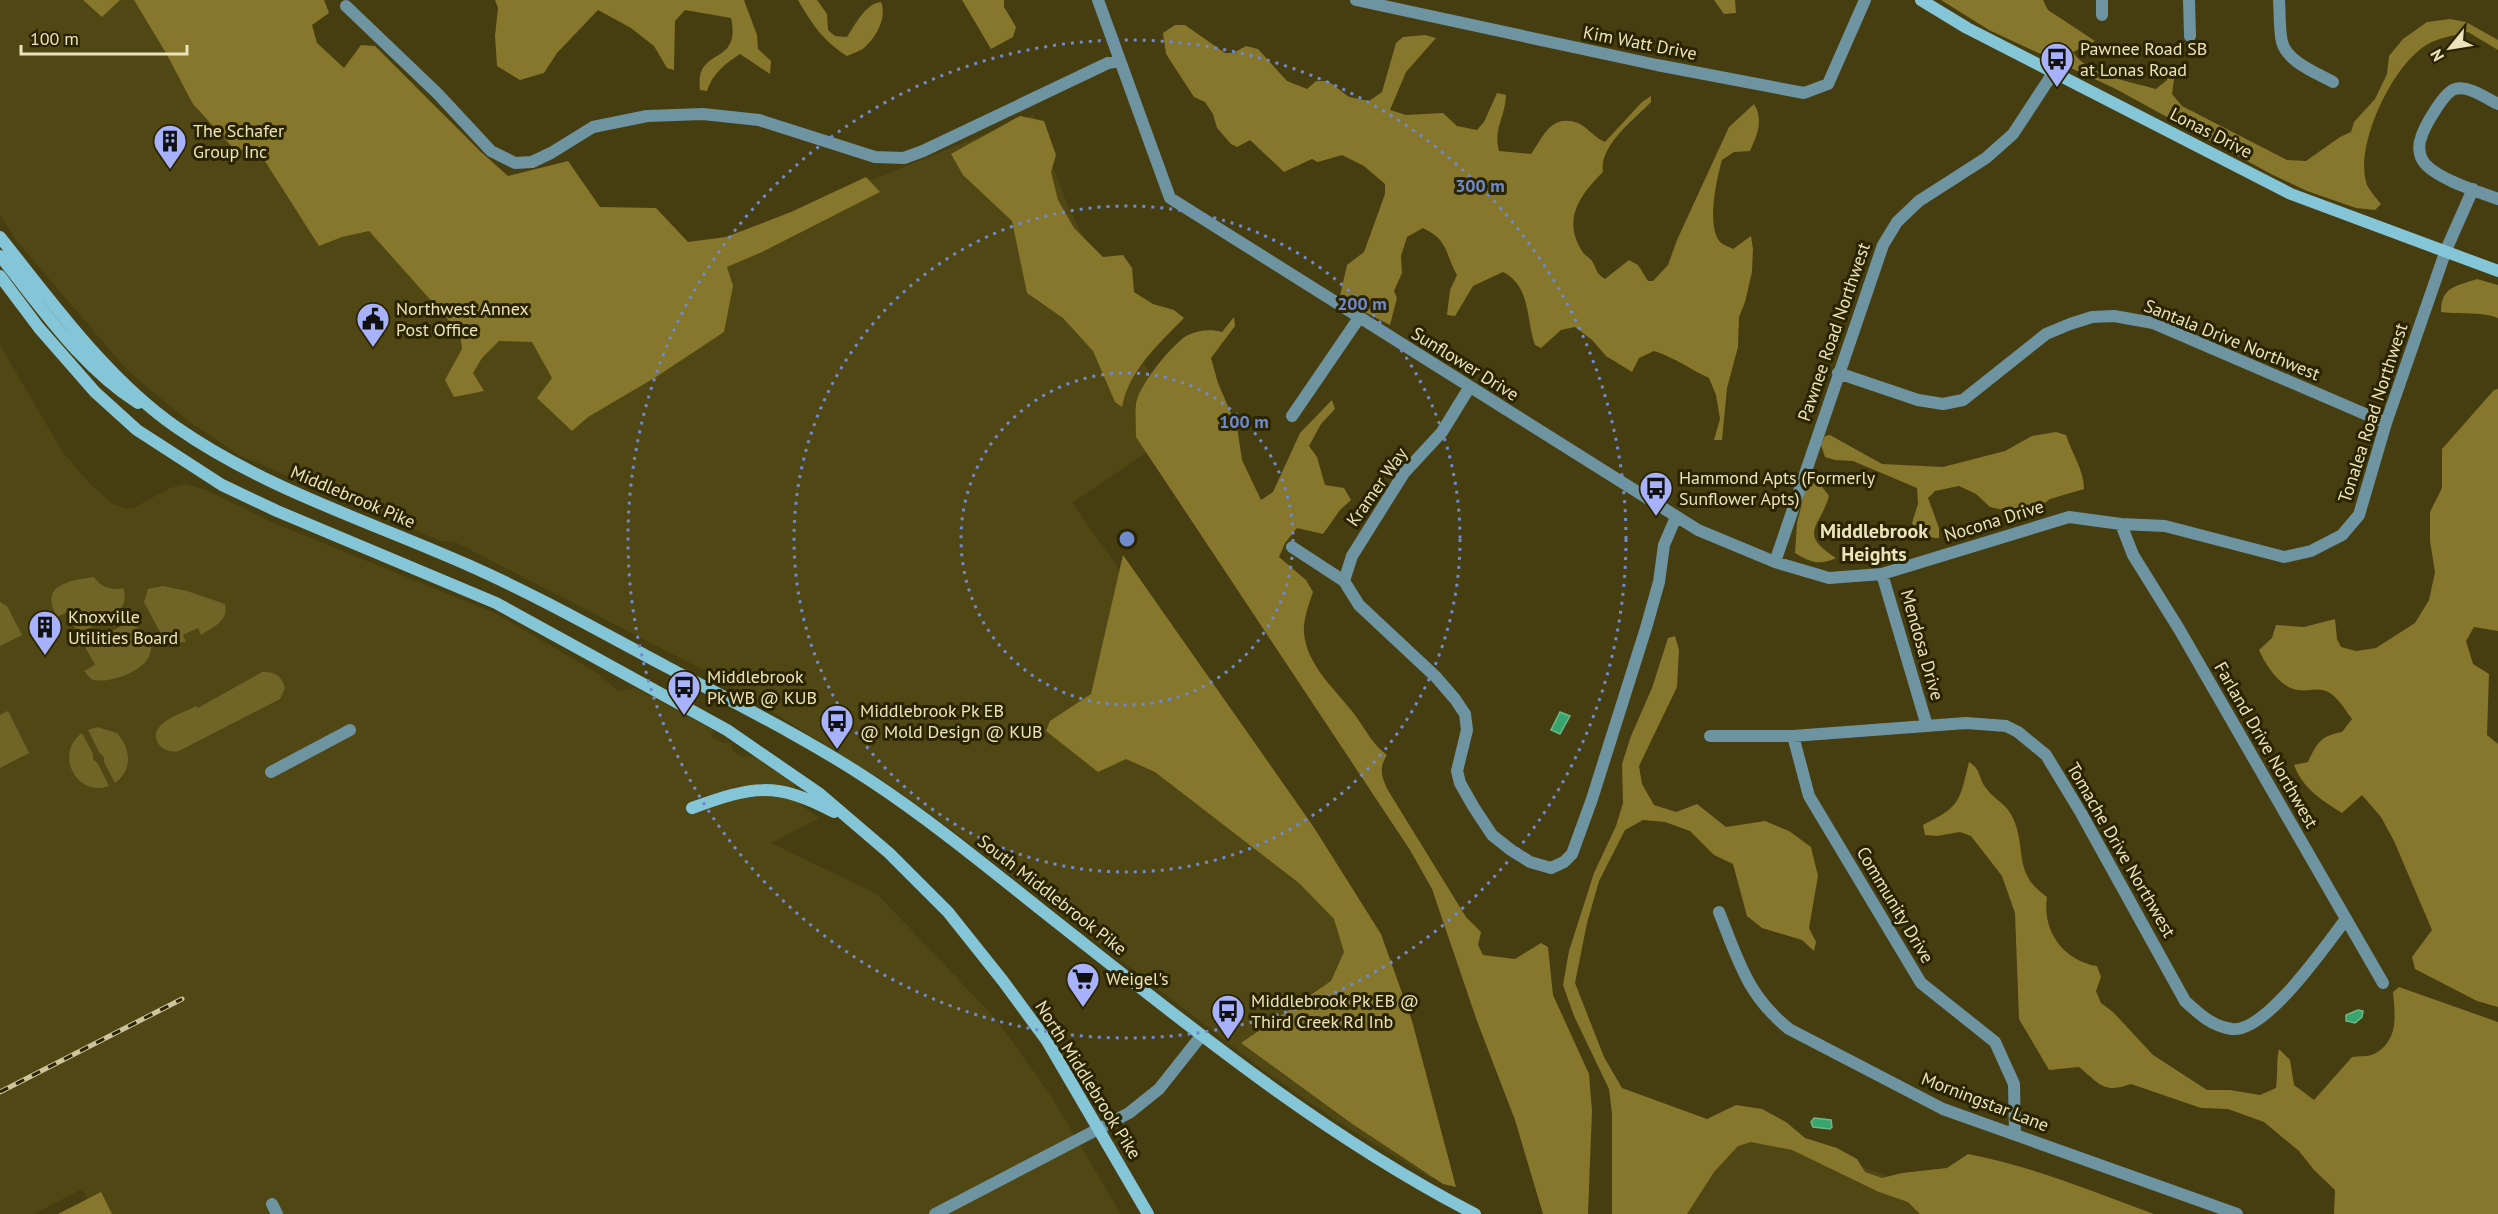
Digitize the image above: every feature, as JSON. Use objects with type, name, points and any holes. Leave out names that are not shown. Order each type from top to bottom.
[{"type":"main road","name":"Lonas Drive","points":[[1922,0],[1967,28],[2291,194],[2498,271]]},
{"type":"main road","name":"Middlebrook Pike","points":[[0,237],[61,313],[121,380],[172,425],[233,465],[507,582],[752,712]]},
{"type":"main road","points":[[0,256],[73,346],[113,387],[172,425]]},
{"type":"main road","name":"North Middlebrook Pike","points":[[0,276],[39,328],[95,392],[137,430],[222,485],[277,511],[496,603],[727,730],[820,794],[889,853],[948,912],[1003,981],[1047,1041],[1148,1214]]},
{"type":"main road","name":"South Middlebrook Pike","points":[[752,712],[868,779],[939,829],[1201,1036],[1303,1111],[1420,1184],[1475,1214]]},
{"type":"main road","points":[[692,808],[735,793],[751,790],[781,791],[807,799],[855,824]]},
{"type":"street","name":"Sunflower Drive","points":[[1098,0],[1170,198],[1676,517],[1698,530],[1775,562]]},
{"type":"street","name":"Kim Watt Drive","points":[[1356,0],[1657,65],[1804,93],[1828,84],[1864,0]]},
{"type":"street","points":[[2102,0],[2102,15]]},
{"type":"street","points":[[2189,0],[2190,36]]},
{"type":"street","points":[[2279,0],[2282,42],[2285,50],[2291,57],[2333,82]]},
{"type":"street","points":[[346,6],[438,94],[491,151],[515,163],[532,162],[593,127],[647,116],[703,114],[759,120],[875,157],[904,158],[1108,63],[1120,61]]},
{"type":"street","name":"Pawnee Road Northwest","points":[[1775,562],[1883,245],[1896,222],[1919,201],[1986,158],[2013,134],[2053,73]]},
{"type":"street","points":[[2498,104],[2464,88],[2453,89],[2444,96],[2421,138],[2419,150],[2424,161],[2434,171],[2498,199]]},
{"type":"street","name":"Tonalea Road Northwest","points":[[2121,524],[2165,526],[2284,557],[2311,551],[2342,535],[2359,515],[2386,423],[2446,250],[2473,189]]},
{"type":"street","name":"Santala Drive Northwest","points":[[1838,373],[1918,400],[1943,404],[1963,400],[2046,334],[2092,317],[2114,316],[2153,323],[2386,423]]},
{"type":"street","points":[[1292,416],[1359,318]]},
{"type":"street","name":"Kramer Way","points":[[1344,581],[1352,556],[1404,473],[1442,432],[1469,388]]},
{"type":"street","points":[[1292,548],[1344,581],[1359,605],[1436,677],[1455,699],[1465,714],[1467,730],[1457,771],[1460,783],[1492,835],[1530,862],[1551,868],[1564,862],[1572,854],[1592,799],[1646,628],[1659,582],[1664,545],[1676,517]]},
{"type":"street","name":"Nocona Drive","points":[[1775,562],[1829,578],[1882,574],[2069,517],[2121,524]]},
{"type":"street","name":"Farland Drive Northwest","points":[[2121,524],[2133,555],[2179,629],[2383,983]]},
{"type":"street","name":"Mendosa Drive","points":[[1882,574],[1927,726]]},
{"type":"street","name":"Tomache Drive Northwest","points":[[1710,736],[1793,736],[1966,723],[2006,726],[2030,740],[2046,755],[2081,813],[2185,1002],[2210,1023],[2235,1029],[2256,1023],[2274,1009],[2346,919]]},
{"type":"street","points":[[271,772],[350,730]]},
{"type":"street","name":"Community Drive","points":[[1793,736],[1809,796],[1921,983],[1995,1042],[2014,1084],[2015,1134]]},
{"type":"street","name":"Morningstar Lane","points":[[1719,912],[1748,982],[1772,1014],[1789,1029],[1943,1109],[2237,1214]]},
{"type":"street","points":[[934,1214],[1099,1131],[1146,1100],[1178,1066],[1201,1036]]},
{"type":"shaded area","points":[[0,0],[194,0],[533,316],[1033,115],[1066,201],[1137,350],[1181,429],[1072,503],[1312,842],[1445,1173],[1432,1179],[1337,1121],[1262,1069],[959,835],[881,779],[707,672],[455,542],[440,541],[241,456],[188,421],[127,370],[15,239],[0,215]]},
{"type":"shaded area","points":[[83,0],[120,0],[102,17]]},
{"type":"shaded area","points":[[134,0],[324,0],[329,13],[312,25],[317,43],[344,68],[361,45],[375,46],[508,176],[568,161],[600,207],[656,208],[688,242],[726,237],[791,212],[866,177],[880,192],[762,252],[727,267],[733,286],[724,332],[656,377],[588,417],[572,431],[537,398],[552,378],[532,342],[499,341],[482,358],[473,373],[484,391],[454,397],[445,380],[462,349],[460,333],[369,231],[342,237],[319,246],[256,147],[236,151],[193,104]]},
{"type":"shaded area","points":[[495,0],[744,0],[757,35],[758,49],[771,61],[770,74],[740,54],[720,70],[712,79],[707,91],[700,90],[700,76],[704,67],[730,44],[733,34],[731,18],[685,10],[675,21],[674,70],[667,68],[654,46],[631,28],[598,10],[557,53],[544,73],[520,80],[497,66],[495,36],[498,8]]},
{"type":"shaded area","points":[[798,0],[817,0],[827,14],[828,30],[835,36],[847,37],[866,10],[881,2],[882,20],[869,43],[861,50],[847,56],[819,31]]},
{"type":"shaded area","points":[[962,0],[1004,0],[1004,7],[1016,27],[1013,37],[991,49]]},
{"type":"shaded area","points":[[1714,0],[1735,0],[1736,13],[1724,14]]},
{"type":"shaded area","points":[[1941,0],[2043,0],[2048,10],[2095,41],[2073,52],[2088,66],[2099,72],[2156,89],[2167,80],[2170,67],[2176,65],[2172,94],[2182,106],[2287,160],[2306,161],[2351,132],[2354,122],[2375,99],[2387,74],[2389,56],[2403,39],[2427,22],[2450,19],[2466,22],[2498,40],[2498,50],[2468,32],[2432,42],[2418,51],[2404,66],[2380,105],[2366,148],[2364,168],[2367,185],[2381,204],[2375,210],[2356,208],[2307,191],[2271,174],[2114,88],[1989,30]]},
{"type":"shaded area","points":[[1175,25],[1185,25],[1225,53],[1233,53],[1246,46],[1258,49],[1287,81],[1307,89],[1316,81],[1328,81],[1349,97],[1369,101],[1382,92],[1396,43],[1403,37],[1425,35],[1436,38],[1406,72],[1390,110],[1406,115],[1443,113],[1457,126],[1477,130],[1484,122],[1497,93],[1506,95],[1497,136],[1499,151],[1531,154],[1549,128],[1561,121],[1578,123],[1605,142],[1642,102],[1651,96],[1651,102],[1612,143],[1606,152],[1603,172],[1587,190],[1576,208],[1574,228],[1576,239],[1584,254],[1605,279],[1629,260],[1638,265],[1648,281],[1653,281],[1668,265],[1677,240],[1729,127],[1754,104],[1759,122],[1753,145],[1750,151],[1734,152],[1722,160],[1714,202],[1714,225],[1720,242],[1733,249],[1751,236],[1753,249],[1752,272],[1739,317],[1738,347],[1727,388],[1722,440],[1714,440],[1720,419],[1716,395],[1709,378],[1654,351],[1639,358],[1632,372],[1606,356],[1592,340],[1575,327],[1561,330],[1541,348],[1535,345],[1523,295],[1519,286],[1503,272],[1473,286],[1455,316],[1447,315],[1450,290],[1457,275],[1442,242],[1423,228],[1407,237],[1401,256],[1402,273],[1394,291],[1397,298],[1390,325],[1355,307],[1340,296],[1347,265],[1364,252],[1385,194],[1385,184],[1364,166],[1342,155],[1318,162],[1312,159],[1284,172],[1250,140],[1237,147],[1231,144],[1217,128],[1213,114],[1205,102],[1194,97],[1166,54],[1163,33]]},
{"type":"shaded area","points":[[1020,116],[1044,121],[1056,155],[1051,172],[1058,200],[1074,228],[1103,257],[1123,255],[1132,268],[1134,292],[1153,304],[1174,310],[1184,318],[1155,348],[1138,370],[1131,381],[1122,407],[1115,402],[1093,351],[1063,318],[1027,293],[1012,221],[963,175],[951,154]]},
{"type":"shaded area","points":[[2477,279],[2498,285],[2498,318],[2441,312],[2447,292]]},
{"type":"shaded area","points":[[1234,317],[1235,326],[1211,358],[1218,383],[1237,427],[1242,460],[1261,500],[1273,492],[1300,433],[1332,400],[1335,409],[1321,424],[1309,446],[1317,457],[1325,485],[1344,488],[1351,500],[1340,510],[1323,534],[1297,528],[1285,543],[1279,557],[1306,580],[1313,592],[1304,633],[1306,645],[1316,667],[1373,741],[1387,755],[1382,769],[1389,792],[1466,917],[1481,932],[1478,945],[1483,955],[1515,959],[1541,943],[1548,947],[1553,995],[1589,1074],[1592,1111],[1588,1214],[1543,1214],[1515,1120],[1477,1021],[1432,889],[1410,850],[1136,437],[1138,396],[1164,357],[1186,336],[1204,331],[1222,332]]},
{"type":"shaded area","points":[[0,345],[62,451],[89,483],[113,504],[133,508],[170,488],[186,484],[206,490],[276,524],[495,613],[597,673],[618,691],[635,688],[713,730],[712,737],[723,743],[731,743],[733,751],[743,757],[755,756],[790,781],[795,786],[797,802],[819,818],[771,843],[877,894],[997,1020],[1049,1093],[1121,1214],[96,1214],[82,1189],[34,1214],[0,1214]]},
{"type":"shaded area","points":[[2498,389],[2498,631],[2474,627],[2466,641],[2473,664],[2489,674],[2487,735],[2498,744],[2498,1007],[2477,1001],[2415,969],[2412,957],[2432,930],[2394,841],[2381,817],[2362,795],[2342,813],[2320,798],[2302,781],[2294,765],[2308,762],[2320,741],[2342,732],[2352,719],[2330,693],[2322,690],[2298,690],[2285,685],[2269,668],[2259,650],[2272,638],[2276,625],[2304,627],[2335,619],[2337,639],[2341,647],[2356,651],[2376,648],[2415,623],[2429,600],[2435,572],[2430,541],[2430,512],[2442,488],[2442,449],[2494,390]]},
{"type":"shaded area","points":[[2056,432],[2066,435],[2080,469],[2084,489],[2050,499],[2037,509],[2003,510],[1990,507],[1976,494],[1959,486],[1935,491],[1928,498],[1939,528],[1939,538],[1922,535],[1912,523],[1918,504],[1917,488],[1853,461],[1825,457],[1821,445],[1825,436],[1830,435],[1882,464],[1943,467],[2005,451],[2032,436]]},
{"type":"shaded area","points":[[1807,483],[1820,484],[1829,496],[1814,530],[1817,542],[1836,558],[1825,562],[1805,559],[1795,553],[1797,523]]},
{"type":"shaded area","points":[[1123,555],[1313,826],[1381,934],[1412,1021],[1456,1187],[1443,1184],[1351,1123],[1241,1043],[1331,981],[1344,952],[1334,919],[1299,883],[1155,772],[1126,759],[1098,772],[1046,731],[1050,721],[1091,694]]},
{"type":"shaded area","points":[[94,577],[107,587],[123,588],[125,597],[123,605],[118,612],[103,622],[78,633],[67,612],[57,617],[52,606],[52,597],[59,586],[75,580]]},
{"type":"shaded area","points":[[163,586],[187,591],[225,604],[226,610],[222,620],[201,635],[198,628],[183,635],[186,642],[170,642],[161,634],[144,602],[148,589]]},
{"type":"shaded area","points":[[0,602],[7,606],[22,635],[0,646]]},
{"type":"shaded area","points":[[124,625],[131,625],[147,635],[151,647],[147,660],[137,669],[121,677],[105,680],[91,679],[84,671],[95,665],[84,645]]},
{"type":"shaded area","points":[[1675,636],[1679,650],[1677,687],[1639,766],[1642,784],[1654,805],[1676,812],[1697,804],[1726,827],[1765,821],[1789,831],[1811,847],[1818,876],[1809,928],[1816,942],[1814,951],[1802,940],[1762,928],[1747,916],[1733,864],[1714,855],[1690,831],[1665,822],[1643,820],[1625,830],[1599,881],[1587,923],[1575,983],[1604,1057],[1622,1088],[1707,1119],[1736,1105],[1762,1109],[1786,1122],[1805,1138],[1837,1148],[1857,1159],[1865,1172],[1882,1178],[1902,1173],[1947,1168],[1968,1154],[2039,1172],[2154,1214],[1920,1214],[1908,1202],[1879,1192],[1792,1150],[1751,1142],[1738,1146],[1714,1172],[1687,1214],[1612,1214],[1612,1114],[1609,1089],[1574,1016],[1563,985],[1569,951],[1594,873],[1616,826],[1623,803],[1622,764],[1631,736],[1652,688],[1668,638]]},
{"type":"shaded area","points":[[262,672],[274,673],[282,680],[285,688],[280,699],[179,751],[168,751],[159,745],[157,730],[164,722],[196,706],[198,708]]},
{"type":"shaded area","points":[[8,711],[29,753],[0,768],[0,715]]},
{"type":"shaded area","points":[[1560,712],[1570,716],[1560,734],[1551,730]]},
{"type":"shaded area","points":[[97,727],[117,733],[127,752],[125,772],[115,783],[104,762],[104,757],[88,730]]},
{"type":"shaded area","points":[[82,733],[93,754],[93,759],[109,786],[97,788],[87,786],[73,772],[70,751]]},
{"type":"shaded area","points":[[1969,762],[1978,771],[1986,788],[2012,816],[2025,871],[2030,880],[2047,897],[2048,921],[2057,942],[2074,957],[2097,966],[2101,977],[2096,991],[2101,1003],[2113,1012],[2153,1055],[2207,1090],[2230,1090],[2260,1095],[2276,1088],[2279,1049],[2290,1060],[2294,1085],[2314,1100],[2352,1057],[2374,1054],[2389,1041],[2394,1026],[2393,992],[2399,987],[2498,1022],[2498,1214],[2334,1214],[2335,1190],[2314,1170],[2299,1151],[2264,1122],[2228,1109],[2201,1108],[2131,1084],[2114,1088],[2102,1086],[2079,1067],[2049,1070],[2019,1019],[2015,913],[2002,876],[1971,836],[1960,832],[1937,836],[1925,835],[1923,825],[1945,813],[1960,795]]},
{"type":"shaded area","points":[[2358,1010],[2363,1011],[2362,1017],[2355,1023],[2346,1021],[2346,1015]]},
{"type":"shaded area","points":[[1814,1118],[1831,1120],[1832,1127],[1830,1129],[1813,1127],[1811,1122]]},
{"type":"shaded area","points":[[1741,1123],[1993,1214],[1676,1214]]},
{"type":"shaded area","points":[[101,1192],[112,1214],[58,1214]]},
{"type":"railway","points":[[0,1092],[182,999]]},
{"type":"place","name":"Pawnee Road SB at Lonas Road","points":[[2057,88]]},
{"type":"place","name":"The Schafer Group Inc","points":[[170,170]]},
{"type":"place","name":"Northwest Annex Post Office","points":[[373,348]]},
{"type":"place","name":"Hammond Apts (Formerly Sunflower Apts)","points":[[1656,517]]},
{"type":"place","name":"Knoxville Utilities Board","points":[[45,656]]},
{"type":"place","name":"Middlebrook Pk WB @ KUB","points":[[684,716]]},
{"type":"place","name":"Middlebrook Pk EB @ Mold Design @ KUB","points":[[837,750]]},
{"type":"place","name":"Weigel's","points":[[1083,1008]]},
{"type":"place","name":"Middlebrook Pk EB @ Third Creek Rd Inb","points":[[1228,1040]]},
{"type":"district","name":"Middlebrook Heights","points":[[1874,542]]}]
